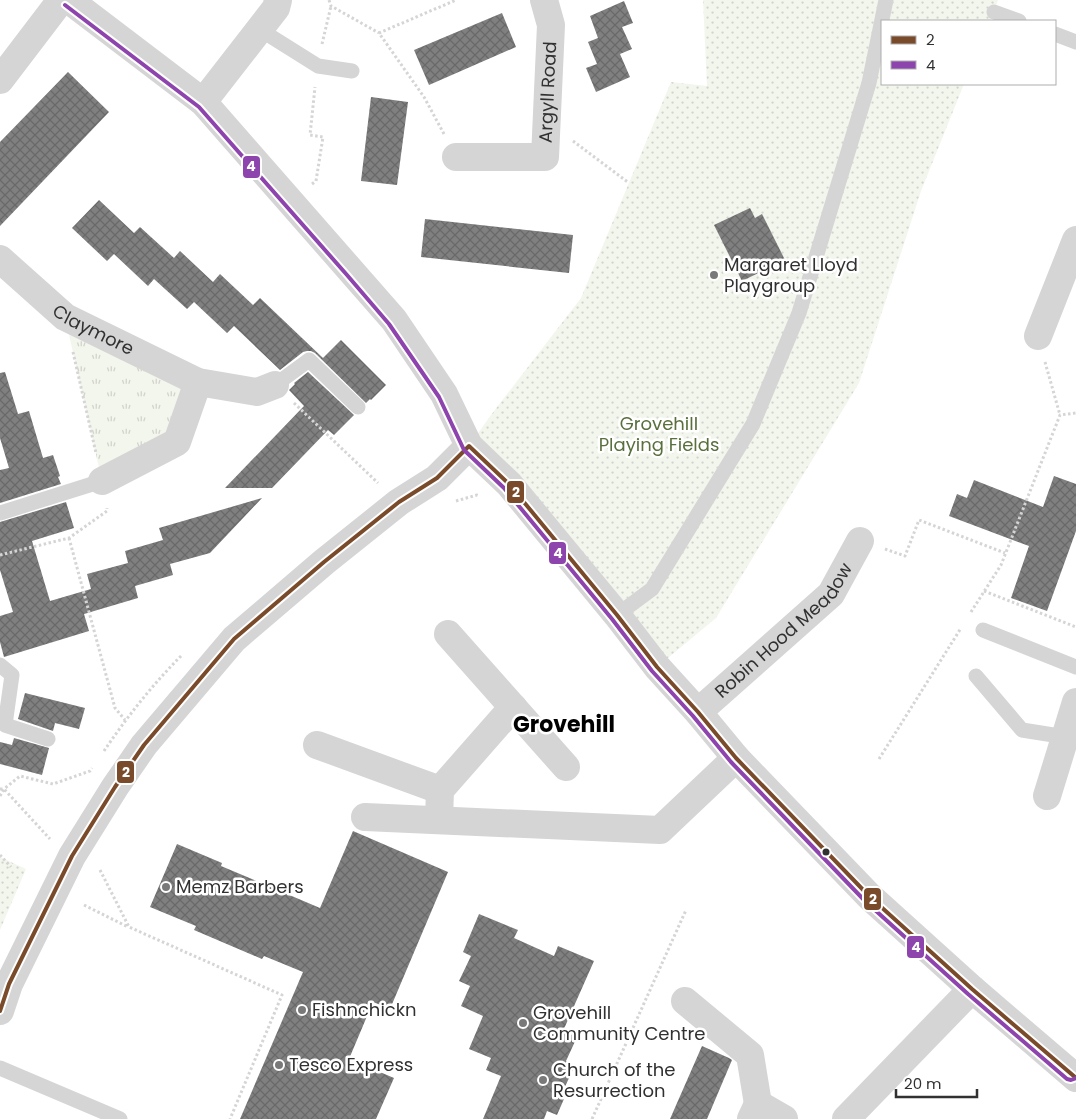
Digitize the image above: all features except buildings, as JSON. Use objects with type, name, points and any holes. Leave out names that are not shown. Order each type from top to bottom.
[{"type":"street","points":[[0,80],[61,0]]},
{"type":"street","points":[[69,0],[203,102],[394,320],[444,394],[469,446],[509,484],[657,667],[736,758],[869,896],[972,989],[1074,1073]]},
{"type":"street","points":[[203,102],[276,8],[278,0]]},
{"type":"street","name":"Argyll Road","points":[[456,157],[545,157],[551,25],[544,0]]},
{"type":"street","points":[[1038,336],[1076,240]]},
{"type":"street","name":"Claymore","points":[[0,259],[65,317],[198,382],[257,392],[275,385]]},
{"type":"street","points":[[102,481],[177,442],[198,382]]},
{"type":"street","points":[[0,1011],[9,984],[72,856],[144,745],[234,639],[324,562],[399,502],[437,478],[469,446]]},
{"type":"street","name":"Robin Hood Meadow","points":[[698,712],[831,594],[860,541]]},
{"type":"street","points":[[448,634],[566,767]]},
{"type":"street","points":[[1046,796],[1076,702]]},
{"type":"street","points":[[439,820],[440,790],[513,707]]},
{"type":"street","points":[[317,745],[440,790]]},
{"type":"street","points":[[365,816],[660,830],[736,758]]},
{"type":"street","points":[[846,1119],[972,989]]},
{"type":"street","points":[[685,1001],[750,1055],[755,1112],[784,1119]]},
{"type":"lane","points":[[882,20],[886,0]]},
{"type":"lane","points":[[994,12],[1016,20]]},
{"type":"lane","points":[[617,616],[652,589],[753,424],[799,313],[869,83],[881,24]]},
{"type":"lane","points":[[259,29],[318,66],[352,71]]},
{"type":"lane","points":[[1056,34],[1076,42]]},
{"type":"lane","points":[[275,385],[309,360],[358,407]]},
{"type":"lane","points":[[0,513],[102,481]]},
{"type":"lane","points":[[983,630],[1076,667]]},
{"type":"lane","points":[[0,665],[12,675],[6,725],[48,739]]},
{"type":"lane","points":[[976,676],[1022,730],[1066,737]]},
{"type":"lane","points":[[0,1068],[120,1119]]},
{"type":"path","points":[[328,0],[331,6],[379,33],[424,97],[456,157]]},
{"type":"path","points":[[379,33],[456,0]]},
{"type":"path","points":[[289,200],[316,181],[323,137],[310,135],[318,66],[331,6]]},
{"type":"path","points":[[547,120],[629,183]]},
{"type":"path","points":[[0,555],[69,538],[107,511],[65,317]]},
{"type":"path","points":[[968,616],[1001,565],[1060,415],[1038,336]]},
{"type":"path","points":[[275,385],[399,502]]},
{"type":"path","points":[[1060,415],[1076,413]]},
{"type":"path","points":[[860,541],[905,556],[919,520],[1006,553]]},
{"type":"path","points":[[69,538],[115,708],[144,745]]},
{"type":"path","points":[[984,591],[1076,627]]},
{"type":"path","points":[[879,759],[963,625]]},
{"type":"path","points":[[0,796],[2,789]]},
{"type":"path","points":[[2,789],[50,840]]},
{"type":"path","points":[[0,855],[11,867]]},
{"type":"path","points":[[100,870],[129,927]]},
{"type":"path","points":[[84,905],[282,995],[230,1119]]},
{"type":"path","points":[[592,1119],[686,910]]},
{"type":"green space","name":"Grovehill Playing Fields","points":[[703,0],[998,0],[990,20],[881,20],[881,85],[964,85],[921,191],[859,383],[716,618],[657,667],[469,446],[581,298],[671,82],[707,86]]},
{"type":"green space","points":[[65,317],[198,382],[177,442],[102,481]]},
{"type":"green space","points":[[0,857],[26,869],[0,930]]},
{"type":"transit line","name":"4","points":[[65,5],[199,107],[347,275],[389,324],[439,397],[464,450],[504,488],[612,619],[652,671],[731,762],[865,901],[968,994],[1067,1079],[1076,1078]]},
{"type":"transit line","name":"2","points":[[0,1011],[9,984],[72,856],[144,745],[234,639],[324,562],[399,502],[437,478],[469,446],[509,484],[617,615],[657,667],[736,758],[869,896],[972,989],[1076,1078]]},
{"type":"place","name":"Margaret Lloyd Playgroup","points":[[714,275]]},
{"type":"place","name":"Memz Barbers","points":[[166,887]]},
{"type":"place","name":"Fishnchickn","points":[[302,1010]]},
{"type":"place","name":"Grovehill Community Centre","points":[[523,1023]]},
{"type":"place","name":"Tesco Express","points":[[279,1065]]},
{"type":"place","name":"Church of the Resurrection","points":[[543,1080]]},
{"type":"district","name":"Grovehill","points":[[564,724]]}]
